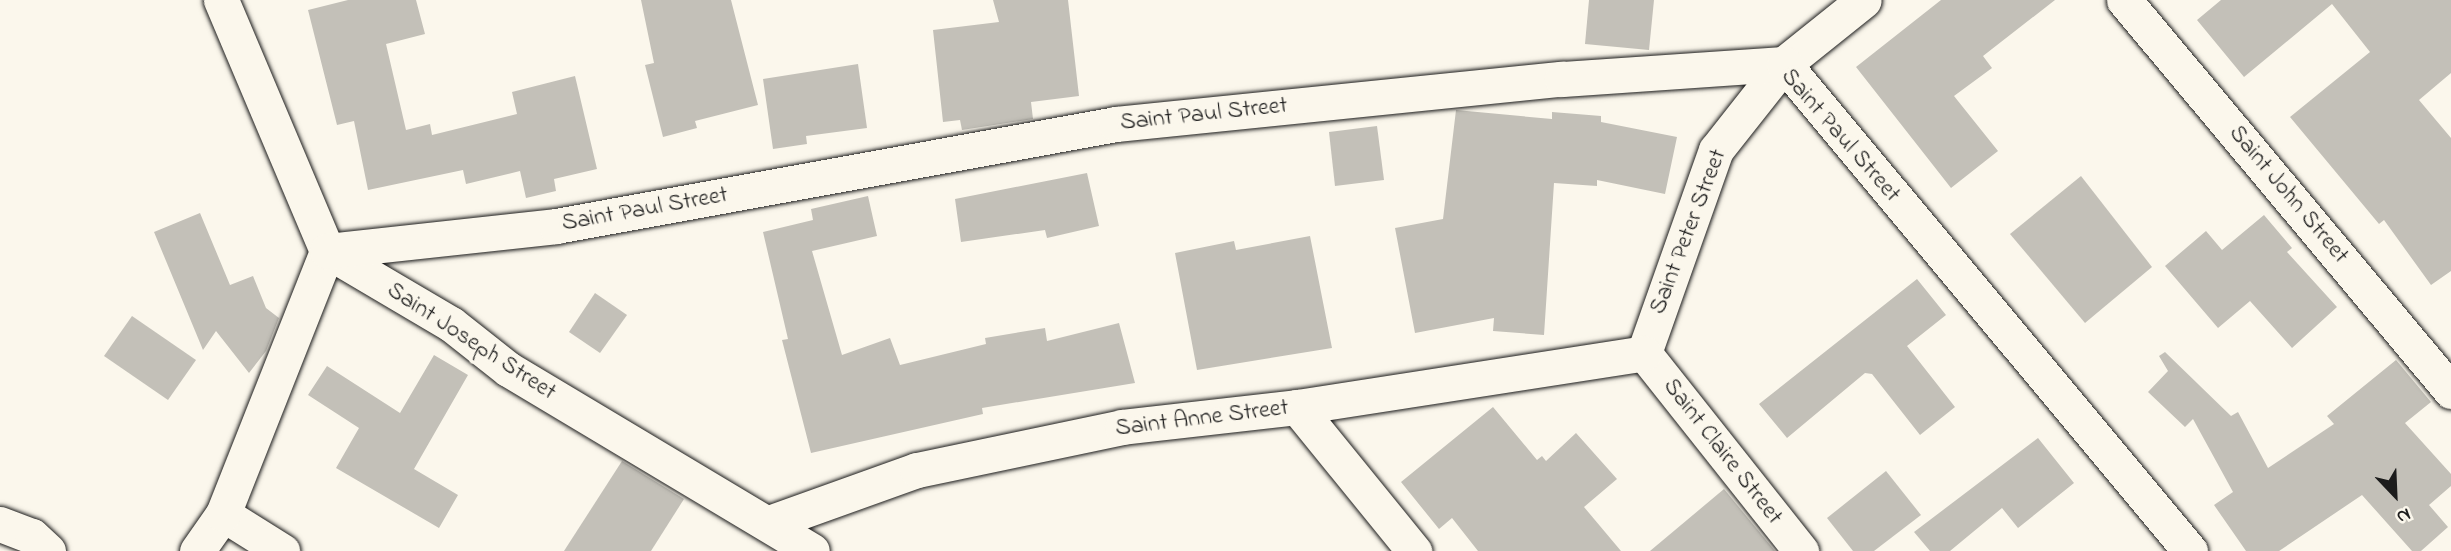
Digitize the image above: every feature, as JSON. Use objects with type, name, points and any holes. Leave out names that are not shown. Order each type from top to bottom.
[{"type":"street","points":[[197,551],[223,514],[327,251],[221,0]]},
{"type":"street","name":"Saint Peter Street","points":[[1644,353],[1716,150],[1783,64],[1864,0]]},
{"type":"street","name":"Saint John Street","points":[[2124,0],[2451,391]]},
{"type":"street","name":"Saint Paul Street","points":[[327,251],[556,226],[1116,124],[1562,79],[1783,64],[2190,551]]},
{"type":"street","name":"Saint Joseph Street","points":[[327,251],[452,324],[508,369],[812,551]]},
{"type":"street","name":"Saint Anne Street","points":[[769,523],[917,470],[1122,427],[1297,407],[1644,353]]},
{"type":"street","name":"Saint Claire Street","points":[[1644,353],[1801,551]]},
{"type":"street","points":[[1297,407],[1414,551]]},
{"type":"street","points":[[223,514],[282,551]]},
{"type":"street","points":[[0,524],[32,536],[48,551]]},
{"type":"building","points":[[348,0],[416,0],[425,34],[386,44],[406,130],[430,124],[432,135],[517,114],[512,92],[575,76],[597,169],[554,179],[556,191],[526,198],[520,171],[466,184],[463,170],[368,190],[354,121],[337,125],[308,10]]},
{"type":"building","points":[[641,0],[731,0],[758,105],[695,121],[697,128],[663,137],[645,65],[654,63]]},
{"type":"building","points":[[993,0],[1068,0],[1079,96],[1031,102],[1033,119],[962,130],[960,120],[943,122],[933,30],[999,22]]},
{"type":"building","points":[[1589,0],[1654,0],[1649,50],[1585,44]]},
{"type":"building","points":[[1941,0],[2055,0],[1983,56],[1992,68],[1954,96],[1998,151],[1951,188],[1856,67]]},
{"type":"building","points":[[2221,0],[2451,0],[2451,73],[2419,100],[2451,138],[2451,271],[2431,285],[2384,220],[2379,224],[2290,117],[2370,52],[2332,4],[2244,77],[2197,20]]},
{"type":"building","points":[[858,64],[867,128],[806,136],[807,144],[773,149],[763,79]]},
{"type":"building","points":[[1456,110],[1552,119],[1552,112],[1601,116],[1601,122],[1677,137],[1665,194],[1597,180],[1597,186],[1554,183],[1544,335],[1493,331],[1494,318],[1415,333],[1395,228],[1443,219]]},
{"type":"building","points":[[1377,126],[1384,180],[1335,186],[1329,132]]},
{"type":"building","points":[[1087,173],[1099,226],[1047,238],[1045,230],[961,242],[955,199]]},
{"type":"building","points":[[2081,176],[2152,267],[2085,323],[2010,234]]},
{"type":"building","points":[[868,196],[877,236],[812,251],[842,355],[890,338],[900,365],[986,344],[985,338],[1045,328],[1047,341],[1119,323],[1135,383],[982,408],[983,414],[811,453],[782,340],[788,339],[763,232],[813,220],[811,209]]},
{"type":"building","points":[[200,213],[230,285],[253,276],[266,308],[279,318],[266,351],[249,373],[216,331],[203,350],[154,232]]},
{"type":"building","points":[[2264,215],[2292,248],[2287,252],[2337,307],[2292,348],[2250,301],[2218,328],[2165,266],[2206,231],[2222,250]]},
{"type":"building","points":[[1310,236],[1332,348],[1197,370],[1175,253],[1234,241],[1236,250]]},
{"type":"building","points":[[1917,279],[1946,315],[1907,346],[1955,407],[1920,435],[1872,374],[1865,373],[1787,438],[1759,404]]},
{"type":"building","points":[[595,293],[627,315],[600,353],[569,332]]},
{"type":"building","points":[[132,316],[196,360],[168,400],[104,356]]},
{"type":"building","points":[[2165,352],[2231,416],[2238,412],[2268,468],[2334,424],[2327,416],[2396,360],[2431,402],[2405,423],[2451,474],[2451,486],[2429,505],[2448,527],[2421,551],[2412,551],[2362,495],[2279,551],[2246,551],[2214,505],[2233,492],[2193,419],[2185,427],[2148,392],[2168,371],[2159,356]]},
{"type":"building","points":[[434,355],[468,375],[414,469],[458,495],[439,528],[336,468],[359,428],[308,395],[327,366],[400,413]]},
{"type":"building","points":[[1493,407],[1537,460],[1542,456],[1546,461],[1576,433],[1617,479],[1584,507],[1621,551],[1478,551],[1452,518],[1439,529],[1401,482]]},
{"type":"building","points":[[2038,438],[2074,483],[2018,528],[2002,508],[1950,551],[1930,551],[1914,532]]},
{"type":"building","points":[[622,461],[684,499],[651,551],[564,551]]},
{"type":"building","points":[[1886,471],[1921,515],[1874,551],[1853,551],[1827,518]]},
{"type":"building","points":[[1724,489],[1775,551],[1650,551]]}]
